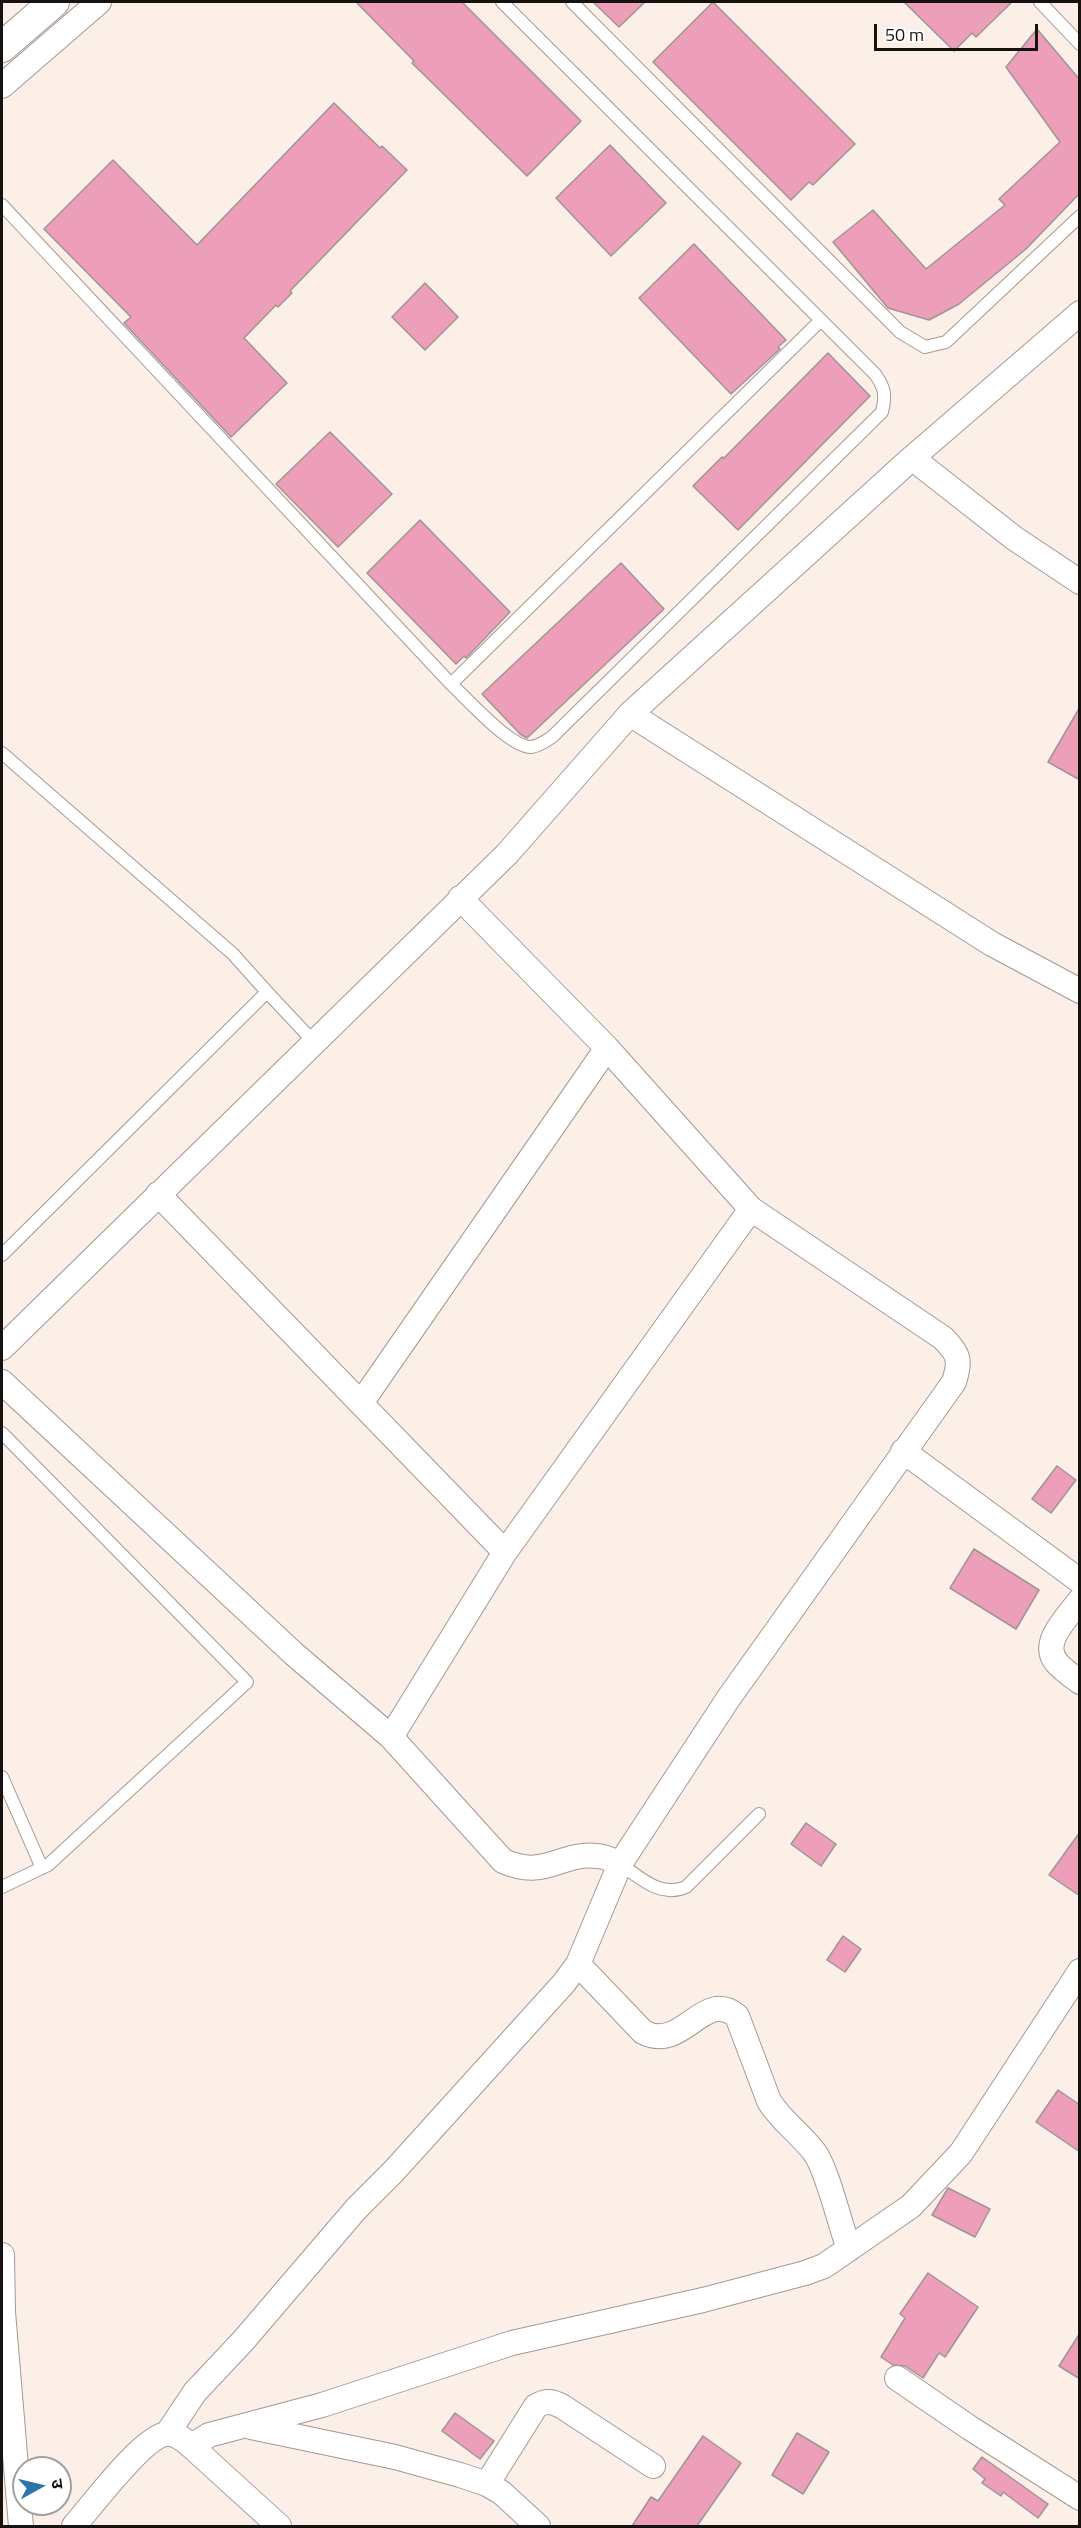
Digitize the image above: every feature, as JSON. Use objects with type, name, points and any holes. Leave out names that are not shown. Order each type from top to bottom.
[{"type":"street","points":[[2,47],[54,2]]},
{"type":"street","points":[[2,86],[99,2]]},
{"type":"street","points":[[2,1348],[507,854],[630,714],[912,458],[1080,313]]},
{"type":"street","points":[[912,458],[1014,538],[1080,582]]},
{"type":"street","points":[[630,714],[992,944],[1080,991]]},
{"type":"street","points":[[167,2434],[195,2392],[243,2341],[356,2209],[393,2172],[553,1995],[578,1964],[620,1864],[728,1699],[954,1382],[958,1368],[956,1351],[943,1338],[751,1209],[607,1048],[460,898]]},
{"type":"street","points":[[361,1403],[607,1048]]},
{"type":"street","points":[[158,1194],[506,1552]]},
{"type":"street","points":[[391,1737],[506,1552],[751,1209]]},
{"type":"street","points":[[2,1382],[294,1654],[391,1737],[503,1862],[533,1870],[574,1858],[599,1856],[620,1864]]},
{"type":"street","points":[[903,1451],[1080,1581]]},
{"type":"street","points":[[1080,1600],[1050,1643],[1050,1651],[1056,1663],[1080,1682]]},
{"type":"street","points":[[578,1964],[643,2032],[651,2036],[661,2038],[671,2035],[709,2011],[721,2009],[737,2016],[769,2101],[776,2112],[806,2143],[820,2164],[849,2249]]},
{"type":"street","points":[[191,2446],[208,2435],[322,2405],[512,2343],[703,2300],[824,2266],[911,2206],[961,2152],[1080,1971]]},
{"type":"street","points":[[2,2255],[3,2312],[21,2526]]},
{"type":"street","points":[[897,2378],[1080,2498]]},
{"type":"street","points":[[487,2484],[536,2406],[544,2401],[553,2402],[562,2407],[653,2466]]},
{"type":"street","points":[[246,2426],[395,2457],[443,2469],[487,2484],[502,2493],[538,2526]]},
{"type":"street","points":[[74,2526],[102,2490],[154,2438],[167,2434],[177,2435],[191,2446],[279,2526]]},
{"type":"lane","points":[[2,205],[451,684],[515,742],[529,747],[540,745],[552,737],[578,712],[882,412],[886,397],[884,387],[875,374],[502,2]]},
{"type":"lane","points":[[572,2],[900,332],[925,347],[946,342],[1080,216]]},
{"type":"lane","points":[[1040,2],[1080,44]]},
{"type":"lane","points":[[451,684],[822,320]]},
{"type":"lane","points":[[2,753],[233,954],[314,1042]]},
{"type":"lane","points":[[2,1255],[267,992]]},
{"type":"lane","points":[[2,1432],[247,1683],[48,1865],[2,1887]]},
{"type":"lane","points":[[2,1777],[42,1868]]},
{"type":"lane","points":[[620,1864],[657,1888],[666,1892],[677,1891],[686,1887],[759,1814]]},
{"type":"building","points":[[356,2],[462,2],[581,121],[527,176],[412,63],[414,61]]},
{"type":"building","points":[[593,2],[645,2],[619,27]]},
{"type":"building","points":[[713,2],[855,144],[813,185],[809,182],[791,200],[653,62]]},
{"type":"building","points":[[904,2],[1012,2],[976,37],[972,33],[954,51]]},
{"type":"building","points":[[1037,29],[1080,80],[1080,193],[1026,249],[959,304],[929,320],[888,308],[833,242],[873,210],[926,269],[1005,205],[999,199],[1060,142],[1006,67]]},
{"type":"building","points":[[334,103],[380,148],[382,146],[407,170],[290,291],[292,293],[278,307],[276,305],[244,338],[287,383],[231,437],[124,323],[131,317],[44,229],[113,160],[197,245]]},
{"type":"building","points":[[610,145],[666,203],[611,256],[556,198]]},
{"type":"building","points":[[694,244],[786,340],[778,347],[780,349],[731,394],[639,298]]},
{"type":"building","points":[[425,283],[458,317],[425,350],[392,317]]},
{"type":"building","points":[[828,353],[870,396],[738,530],[693,486],[722,457],[724,458]]},
{"type":"building","points":[[330,432],[392,494],[338,547],[276,484]]},
{"type":"building","points":[[420,520],[510,612],[466,658],[464,656],[456,664],[367,573]]},
{"type":"building","points":[[621,563],[664,609],[527,738],[520,734],[482,694]]},
{"type":"building","points":[[1080,707],[1080,780],[1048,762]]},
{"type":"building","points":[[1057,1466],[1076,1480],[1051,1513],[1032,1499]]},
{"type":"building","points":[[974,1549],[1039,1590],[1016,1629],[950,1588]]},
{"type":"building","points":[[806,1823],[836,1844],[821,1866],[791,1844]]},
{"type":"building","points":[[1080,1832],[1080,1896],[1049,1875]]},
{"type":"building","points":[[843,1936],[861,1949],[845,1972],[827,1960]]},
{"type":"building","points":[[1058,2090],[1080,2105],[1080,2152],[1036,2122]]},
{"type":"building","points":[[948,2188],[990,2209],[975,2237],[932,2215]]},
{"type":"building","points":[[928,2273],[978,2307],[945,2357],[939,2353],[923,2378],[905,2366],[893,2365],[881,2357],[905,2318],[900,2314]]},
{"type":"building","points":[[1080,2333],[1080,2379],[1059,2366]]},
{"type":"building","points":[[455,2413],[494,2441],[480,2459],[442,2431]]},
{"type":"building","points":[[797,2433],[829,2452],[803,2494],[772,2475]]},
{"type":"building","points":[[703,2436],[741,2463],[697,2526],[632,2526],[651,2497],[658,2501]]},
{"type":"building","points":[[982,2457],[1048,2504],[1038,2518],[1003,2492],[1001,2496],[982,2483],[985,2479],[973,2469]]}]
